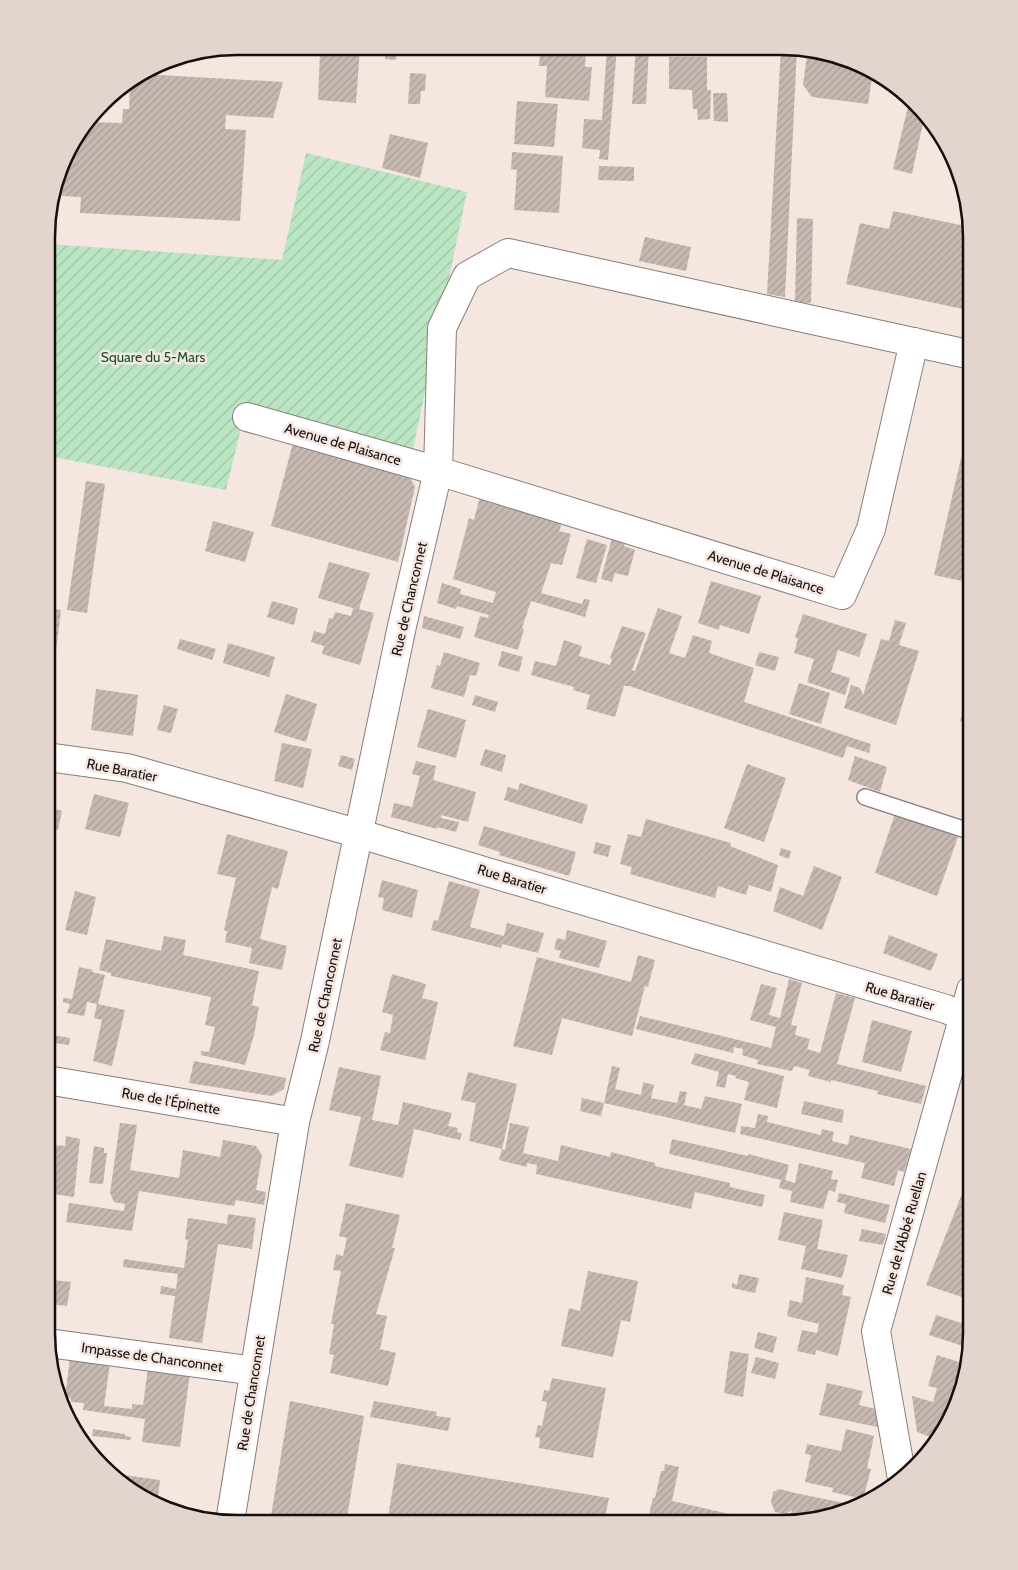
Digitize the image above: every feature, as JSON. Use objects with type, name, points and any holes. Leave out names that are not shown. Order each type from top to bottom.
[{"type":"street","points":[[438,471],[442,328],[467,276],[508,253],[963,353]]},
{"type":"street","name":"Avenue de Plaisance","points":[[247,417],[438,471],[842,595],[871,530],[914,342]]},
{"type":"street","name":"Rue de Chanconnet","points":[[231,1515],[295,1122],[316,1041],[402,626],[438,471]]},
{"type":"street","name":"Rue Baratier","points":[[55,758],[127,768],[360,834],[946,1009],[963,1017]]},
{"type":"street","name":"Rue de l'Abbé Ruellan","points":[[900,1470],[876,1331],[963,1036]]},
{"type":"street","name":"Rue de l'Épinette","points":[[55,1081],[295,1122]]},
{"type":"street","name":"Impasse de Chanconnet","points":[[55,1344],[255,1371]]},
{"type":"lane","points":[[865,796],[963,829]]},
{"type":"green space","name":"Square du 5-Mars","points":[[306,153],[467,192],[413,449],[247,404],[226,490],[55,457],[55,244],[282,260]]},
{"type":"building","points":[[320,55],[360,55],[356,103],[318,100]]},
{"type":"building","points":[[385,55],[396,55],[396,60],[385,59]]},
{"type":"building","points":[[540,55],[586,55],[585,67],[592,67],[589,101],[545,97],[547,66],[539,66]]},
{"type":"building","points":[[606,55],[616,55],[608,160],[599,159],[600,150],[582,148],[584,119],[602,120]]},
{"type":"building","points":[[635,55],[649,55],[646,104],[632,104]]},
{"type":"building","points":[[781,55],[793,55],[797,56],[785,297],[767,294]]},
{"type":"building","points":[[669,57],[707,57],[707,90],[711,90],[710,119],[698,120],[697,109],[693,109],[692,90],[669,89]]},
{"type":"building","points":[[807,57],[817,58],[840,65],[872,79],[868,104],[812,97],[803,85]]},
{"type":"building","points":[[410,73],[426,74],[425,91],[421,91],[420,104],[408,104]]},
{"type":"building","points":[[155,75],[283,82],[273,118],[226,115],[225,129],[246,130],[240,221],[80,213],[81,197],[62,196],[63,185],[69,167],[79,146],[93,126],[96,122],[122,123],[123,109],[129,109],[130,90]]},
{"type":"building","points":[[713,93],[727,93],[728,122],[714,121]]},
{"type":"building","points":[[517,101],[558,104],[554,147],[514,144]]},
{"type":"building","points":[[908,106],[923,123],[912,174],[893,169]]},
{"type":"building","points":[[390,134],[428,143],[420,178],[382,168]]},
{"type":"building","points":[[512,152],[563,156],[559,213],[514,210],[517,170],[511,169]]},
{"type":"building","points":[[599,166],[634,167],[634,181],[598,180]]},
{"type":"building","points":[[893,211],[963,226],[963,309],[846,284],[860,223],[889,229]]},
{"type":"building","points":[[797,218],[813,219],[811,303],[795,302]]},
{"type":"building","points":[[645,237],[691,247],[686,271],[639,261]]},
{"type":"building","points":[[293,443],[409,476],[415,487],[398,562],[271,526]]},
{"type":"building","points":[[961,458],[963,459],[963,581],[934,575]]},
{"type":"building","points":[[86,481],[105,484],[87,613],[67,610]]},
{"type":"building","points":[[480,496],[563,520],[559,531],[571,534],[562,565],[551,563],[541,593],[582,604],[584,599],[590,600],[585,617],[531,601],[522,628],[524,629],[518,650],[474,637],[480,616],[488,618],[489,615],[457,606],[456,609],[437,603],[442,583],[461,589],[460,594],[493,603],[496,592],[453,579],[469,518],[474,520]]},
{"type":"building","points":[[213,521],[254,532],[245,562],[205,551]]},
{"type":"building","points":[[612,538],[625,541],[624,546],[635,550],[628,576],[615,573],[612,582],[601,579]]},
{"type":"building","points":[[587,539],[607,545],[596,583],[576,578]]},
{"type":"building","points":[[329,562],[370,573],[359,609],[374,613],[360,665],[322,654],[324,646],[311,642],[314,631],[325,634],[329,618],[333,619],[335,612],[351,616],[353,608],[318,598]]},
{"type":"building","points":[[711,581],[761,596],[749,634],[720,625],[719,630],[698,623]]},
{"type":"building","points":[[272,601],[298,608],[294,625],[267,617]]},
{"type":"building","points":[[658,608],[682,616],[669,653],[685,658],[693,635],[712,641],[709,653],[754,668],[744,702],[871,744],[869,753],[847,746],[843,758],[629,686],[624,686],[615,717],[586,709],[590,695],[573,690],[574,687],[531,675],[535,661],[556,666],[564,640],[582,646],[579,656],[610,665],[612,659],[610,658],[622,626],[646,633],[632,670],[635,671]]},
{"type":"building","points":[[55,609],[61,610],[55,659]]},
{"type":"building","points":[[803,614],[867,634],[859,657],[838,650],[831,672],[850,678],[845,695],[807,682],[814,659],[794,653],[798,639],[795,637]]},
{"type":"building","points":[[424,616],[464,627],[460,639],[422,628]]},
{"type":"building","points":[[895,620],[906,623],[899,645],[919,651],[896,725],[844,708],[851,685],[860,688],[863,695],[881,639],[889,641]]},
{"type":"building","points":[[180,639],[216,649],[212,660],[177,649]]},
{"type":"building","points":[[228,643],[275,657],[269,677],[223,663]]},
{"type":"building","points":[[502,651],[523,657],[519,672],[498,666]]},
{"type":"building","points":[[444,652],[480,663],[476,676],[470,675],[464,697],[431,688],[437,665],[440,666]]},
{"type":"building","points":[[759,652],[779,657],[775,671],[755,665]]},
{"type":"building","points":[[799,683],[830,693],[821,724],[789,714]]},
{"type":"building","points":[[96,689],[138,695],[133,736],[91,730]]},
{"type":"building","points":[[286,694],[317,704],[306,742],[274,732]]},
{"type":"building","points":[[475,695],[498,702],[495,712],[472,705]]},
{"type":"building","points":[[164,705],[178,709],[171,733],[157,730]]},
{"type":"building","points":[[428,709],[466,720],[456,758],[417,747]]},
{"type":"building","points":[[963,711],[963,722],[960,721]]},
{"type":"building","points":[[282,743],[312,749],[303,788],[274,781]]},
{"type":"building","points":[[485,749],[506,755],[502,772],[480,765]]},
{"type":"building","points":[[341,755],[355,759],[352,770],[338,766]]},
{"type":"building","points":[[855,756],[887,767],[880,792],[848,780]]},
{"type":"building","points":[[416,761],[436,766],[433,780],[476,792],[468,822],[441,815],[441,818],[459,822],[456,832],[391,817],[394,803],[412,807],[420,776],[412,774]]},
{"type":"building","points":[[747,764],[786,778],[764,842],[724,828]]},
{"type":"building","points":[[520,783],[588,805],[582,824],[504,800],[508,787],[518,790]]},
{"type":"building","points":[[94,794],[129,803],[120,837],[85,829]]},
{"type":"building","points":[[55,809],[62,811],[58,830],[55,830]]},
{"type":"building","points":[[895,814],[958,837],[937,896],[875,873]]},
{"type":"building","points":[[646,819],[731,843],[730,846],[778,865],[771,892],[749,885],[746,895],[718,886],[715,898],[630,874],[632,867],[620,864],[628,834],[641,837]]},
{"type":"building","points":[[484,826],[576,852],[569,876],[499,855],[500,852],[478,845]]},
{"type":"building","points":[[227,834],[288,851],[278,889],[272,887],[260,939],[287,946],[282,970],[249,963],[252,948],[225,942],[227,931],[224,930],[236,878],[217,874]]},
{"type":"building","points":[[596,842],[611,846],[608,857],[593,853]]},
{"type":"building","points":[[781,848],[791,851],[789,859],[779,855]]},
{"type":"building","points":[[814,866],[842,877],[822,930],[773,911],[780,887],[803,896]]},
{"type":"building","points":[[382,880],[418,890],[412,918],[382,910],[384,898],[378,897]]},
{"type":"building","points":[[449,881],[480,890],[470,927],[504,936],[507,923],[544,933],[538,953],[502,944],[501,948],[431,930],[434,920],[438,921]]},
{"type":"building","points":[[75,891],[96,897],[87,935],[65,930]]},
{"type":"building","points":[[567,930],[607,941],[599,968],[559,958],[561,951],[554,949],[557,938],[565,940]]},
{"type":"building","points":[[889,935],[938,954],[931,971],[883,953]]},
{"type":"building","points":[[164,936],[186,940],[183,955],[259,971],[252,1005],[259,1007],[254,1035],[245,1065],[201,1055],[201,1051],[209,1052],[215,1027],[205,1025],[211,997],[111,976],[111,973],[99,970],[106,939],[161,951]]},
{"type":"building","points":[[638,955],[655,960],[648,987],[645,986],[632,1036],[562,1018],[552,1055],[513,1046],[537,957],[631,982]]},
{"type":"building","points":[[79,967],[105,975],[98,1004],[125,1010],[112,1066],[93,1061],[102,1020],[94,1018],[97,1004],[87,1002],[84,1016],[67,1013],[70,1004],[63,1002],[63,998],[72,999]]},
{"type":"building","points":[[392,974],[426,984],[422,998],[438,1002],[425,1060],[380,1050],[385,1032],[390,1033],[393,1015],[382,1012]]},
{"type":"building","points":[[789,979],[802,983],[791,1025],[797,1026],[795,1035],[810,1039],[807,1049],[820,1053],[836,993],[855,998],[837,1064],[926,1086],[921,1104],[877,1094],[878,1091],[808,1076],[810,1070],[794,1066],[792,1071],[757,1064],[758,1060],[742,1055],[743,1049],[734,1047],[733,1053],[636,1029],[640,1016],[771,1048],[776,1027],[750,1020],[761,984],[777,988],[769,1015],[780,1018]]},
{"type":"building","points":[[872,1020],[912,1031],[901,1072],[862,1062]]},
{"type":"building","points":[[55,1035],[70,1038],[69,1045],[55,1043]]},
{"type":"building","points":[[695,1053],[784,1076],[777,1108],[744,1100],[749,1082],[735,1078],[736,1076],[728,1074],[725,1088],[716,1086],[719,1072],[691,1064]]},
{"type":"building","points":[[194,1061],[286,1078],[284,1089],[272,1096],[189,1083]]},
{"type":"building","points":[[612,1066],[620,1068],[615,1089],[641,1095],[643,1082],[654,1085],[651,1098],[677,1103],[680,1091],[687,1092],[684,1105],[701,1109],[705,1096],[742,1104],[735,1133],[604,1103]]},
{"type":"building","points":[[339,1067],[381,1076],[372,1120],[398,1125],[403,1102],[452,1113],[448,1126],[458,1128],[457,1132],[462,1133],[460,1140],[414,1129],[403,1178],[349,1166],[361,1117],[329,1110]]},
{"type":"building","points":[[468,1072],[517,1084],[502,1149],[469,1141],[476,1103],[461,1100]]},
{"type":"building","points":[[582,1098],[604,1103],[601,1116],[580,1111]]},
{"type":"building","points":[[804,1101],[844,1110],[842,1123],[801,1114]]},
{"type":"building","points":[[758,1114],[768,1116],[767,1122],[821,1135],[822,1129],[834,1132],[832,1141],[848,1145],[850,1135],[911,1149],[904,1172],[898,1170],[894,1186],[861,1178],[865,1163],[740,1134],[741,1126],[755,1128]]},
{"type":"building","points":[[120,1123],[137,1125],[130,1170],[179,1178],[183,1150],[220,1157],[223,1140],[256,1146],[262,1155],[256,1190],[266,1192],[264,1205],[236,1200],[234,1206],[139,1191],[132,1231],[66,1222],[69,1203],[124,1211],[125,1204],[114,1202],[110,1193]]},
{"type":"building","points":[[510,1123],[529,1127],[523,1153],[558,1161],[561,1145],[610,1157],[611,1152],[655,1163],[655,1166],[730,1183],[730,1187],[765,1195],[762,1207],[695,1192],[691,1209],[536,1174],[537,1165],[527,1163],[527,1167],[499,1160],[502,1149],[505,1150]]},
{"type":"building","points":[[66,1136],[80,1139],[74,1197],[55,1194],[55,1145],[65,1146]]},
{"type":"building","points":[[672,1139],[748,1156],[749,1154],[789,1165],[785,1180],[795,1183],[799,1163],[833,1171],[831,1179],[838,1180],[835,1192],[829,1190],[823,1209],[790,1202],[792,1191],[779,1188],[781,1180],[669,1154]]},
{"type":"building","points":[[94,1146],[104,1148],[104,1153],[107,1153],[103,1184],[89,1183]]},
{"type":"building","points":[[963,1191],[963,1297],[926,1285]]},
{"type":"building","points":[[839,1193],[890,1205],[885,1223],[844,1213],[846,1204],[837,1202]]},
{"type":"building","points":[[346,1203],[400,1215],[392,1248],[395,1248],[376,1314],[387,1316],[380,1349],[396,1353],[388,1386],[330,1373],[334,1355],[329,1354],[334,1324],[331,1324],[341,1271],[333,1270],[336,1254],[343,1256],[347,1238],[339,1236]]},
{"type":"building","points":[[784,1212],[823,1220],[817,1249],[848,1255],[842,1278],[801,1269],[806,1246],[778,1240]]},
{"type":"building","points":[[228,1214],[256,1218],[252,1249],[218,1244],[202,1343],[169,1338],[175,1296],[160,1294],[161,1286],[176,1289],[178,1274],[123,1267],[124,1259],[184,1268],[188,1240],[185,1239],[188,1218],[227,1224]]},
{"type":"building","points":[[862,1229],[886,1234],[883,1245],[859,1241]]},
{"type":"building","points":[[588,1271],[638,1281],[630,1322],[621,1320],[613,1357],[561,1346],[569,1308],[580,1311]]},
{"type":"building","points":[[739,1274],[759,1278],[755,1293],[732,1288],[732,1283],[737,1285]]},
{"type":"building","points":[[806,1277],[844,1285],[842,1295],[851,1297],[838,1356],[816,1350],[815,1355],[797,1351],[802,1330],[817,1333],[819,1324],[787,1316],[790,1300],[802,1303]]},
{"type":"building","points":[[55,1280],[71,1282],[67,1306],[55,1305]]},
{"type":"building","points":[[936,1315],[963,1323],[963,1346],[929,1335]]},
{"type":"building","points":[[758,1332],[777,1337],[773,1353],[754,1348]]},
{"type":"building","points":[[730,1351],[749,1354],[743,1397],[724,1393]]},
{"type":"building","points":[[937,1355],[961,1363],[949,1403],[939,1424],[930,1437],[917,1432],[912,1396],[933,1402],[937,1388],[928,1386]]},
{"type":"building","points":[[756,1357],[779,1363],[775,1379],[751,1373]]},
{"type":"building","points":[[70,1358],[110,1363],[104,1406],[132,1409],[132,1404],[143,1405],[148,1368],[190,1373],[180,1447],[142,1442],[145,1419],[83,1410],[84,1403],[71,1402],[71,1398],[67,1397],[65,1393]]},
{"type":"building","points":[[552,1378],[606,1388],[593,1458],[539,1448],[540,1438],[535,1437],[538,1425],[542,1426],[547,1402],[542,1401],[544,1390],[549,1391]]},
{"type":"building","points":[[827,1383],[863,1391],[859,1405],[876,1409],[878,1427],[819,1415]]},
{"type":"building","points":[[290,1401],[364,1416],[347,1515],[271,1515]]},
{"type":"building","points":[[374,1401],[437,1412],[436,1416],[451,1418],[448,1431],[370,1417]]},
{"type":"building","points":[[93,1429],[125,1434],[125,1436],[131,1437],[130,1440],[92,1436]]},
{"type":"building","points":[[846,1429],[874,1436],[867,1468],[871,1469],[864,1495],[858,1498],[832,1492],[833,1488],[805,1482],[811,1455],[805,1454],[807,1444],[841,1451]]},
{"type":"building","points":[[397,1463],[609,1498],[606,1515],[388,1515]]},
{"type":"building","points":[[665,1464],[679,1467],[672,1501],[734,1515],[649,1515],[661,1471],[664,1471]]},
{"type":"building","points":[[123,1475],[160,1480],[158,1497]]},
{"type":"building","points":[[779,1489],[845,1503],[817,1512],[790,1515],[792,1510],[785,1514],[775,1512],[771,1502],[773,1492]]}]
